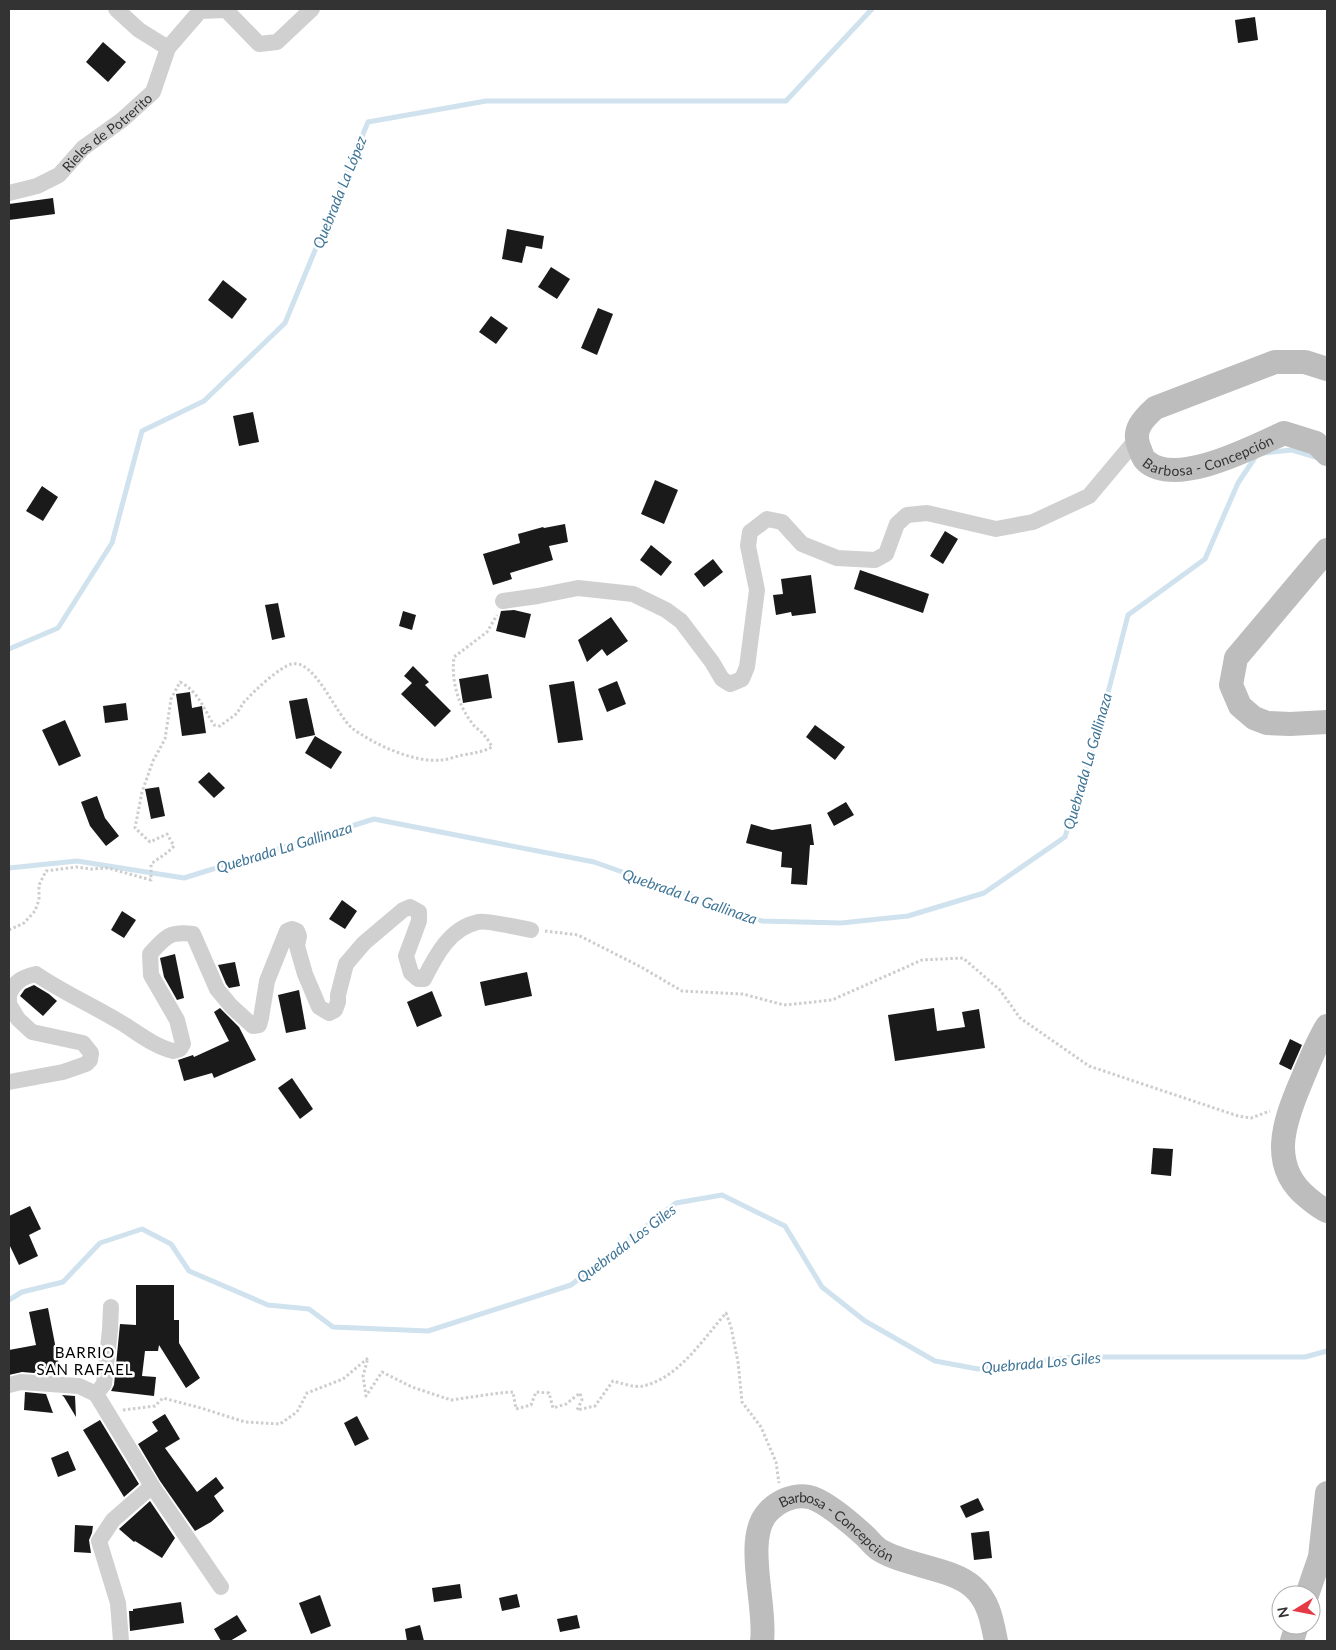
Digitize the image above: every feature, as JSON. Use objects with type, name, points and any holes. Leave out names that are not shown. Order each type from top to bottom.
[{"type":"main road","name":"Barbosa - Concepción","points":[[1327,369],[1305,362],[1275,362],[1155,408],[1141,420],[1136,440],[1145,460],[1159,468],[1180,471],[1216,463],[1284,433],[1316,443],[1327,454]]},
{"type":"main road","points":[[1327,550],[1236,658],[1231,685],[1240,706],[1254,718],[1267,722],[1290,724],[1327,722]]},
{"type":"main road","points":[[1327,1026],[1318,1041],[1288,1114],[1282,1151],[1286,1170],[1297,1189],[1327,1211]]},
{"type":"main road","points":[[1310,1585],[1320,1557],[1327,1493]]},
{"type":"main road","name":"Barbosa - Concepción","points":[[762,1641],[756,1548],[758,1531],[767,1512],[782,1501],[792,1497],[809,1497],[834,1510],[878,1549],[913,1564],[952,1575],[972,1586],[986,1602],[996,1641]]},
{"type":"street","points":[[116,9],[139,30],[168,48]]},
{"type":"street","name":"Rieles de Potrerito","points":[[9,193],[37,186],[59,175],[83,148],[122,120],[153,92],[168,48],[200,10],[226,10],[259,44],[277,42],[312,9]]},
{"type":"street","points":[[503,601],[578,588],[633,594],[666,610],[681,622],[712,662],[722,679],[730,684],[742,679],[747,667],[750,650],[756,590],[748,546],[750,532],[767,519],[782,522],[802,544],[837,558],[875,560],[886,554],[896,524],[907,515],[927,513],[996,529],[1033,522],[1089,496],[1136,440]]},
{"type":"street","points":[[9,995],[12,986],[21,978],[36,974],[154,1044],[173,1051],[184,1044],[182,1035],[177,1020],[151,975],[150,954],[164,938],[178,932],[193,934],[217,989],[231,1006],[253,1026],[258,1025],[261,1018],[267,981],[287,931],[292,929],[296,930],[299,936],[297,946],[305,974],[320,1006],[328,1013],[335,1010],[338,1002],[346,964],[364,943],[403,910],[410,907],[419,912],[419,921],[406,956],[411,973],[418,979],[424,978],[437,952],[457,932],[479,921],[531,930]]},
{"type":"street","points":[[9,999],[9,1004],[18,1019],[32,1032],[82,1043],[91,1053],[90,1060],[86,1064],[63,1072],[9,1082]]},
{"type":"street","points":[[96,1394],[104,1384],[111,1307]]},
{"type":"street","points":[[9,1385],[21,1382],[79,1386],[96,1394],[152,1486],[221,1587]]},
{"type":"street","points":[[121,1641],[118,1603],[98,1541],[113,1520],[152,1486]]},
{"type":"path","points":[[9,930],[24,923],[35,911],[39,900],[39,885],[46,871],[76,868],[108,868],[150,880],[151,864],[167,855],[174,846],[167,834],[150,842],[135,828],[142,792],[153,761],[165,739],[171,699],[180,682],[194,692],[214,725],[220,726],[237,713],[245,700],[259,686],[290,664],[298,663],[318,679],[351,727],[371,740],[397,752],[419,758],[441,760],[484,751],[492,747],[484,734],[473,725],[462,709],[452,671],[454,657],[487,632],[495,620],[503,601]]},
{"type":"path","points":[[531,930],[578,936],[640,967],[682,992],[743,994],[784,1005],[832,1000],[922,960],[963,958],[1000,990],[1020,1018],[1088,1066],[1238,1116],[1251,1118],[1268,1110],[1288,1114]]},
{"type":"path","points":[[107,1412],[155,1406],[163,1398],[245,1422],[280,1424],[297,1412],[307,1393],[343,1379],[368,1358],[363,1376],[366,1396],[382,1372],[412,1388],[451,1400],[513,1392],[516,1409],[531,1405],[536,1392],[548,1393],[553,1408],[566,1404],[580,1394],[582,1400],[577,1410],[595,1406],[612,1381],[642,1386],[670,1376],[726,1313],[731,1327],[738,1362],[742,1402],[761,1426],[776,1462],[782,1501]]},
{"type":"building","points":[[1255,17],[1258,40],[1238,43],[1235,20]]},
{"type":"building","points":[[103,42],[126,62],[108,82],[86,62]]},
{"type":"building","points":[[53,198],[55,214],[9,220],[9,204]]},
{"type":"building","points":[[507,229],[544,236],[542,249],[526,246],[522,263],[502,259]]},
{"type":"building","points":[[551,267],[570,279],[557,299],[538,287]]},
{"type":"building","points":[[223,280],[247,299],[232,319],[208,300]]},
{"type":"building","points":[[598,308],[613,314],[597,355],[581,348]]},
{"type":"building","points":[[491,316],[508,328],[496,344],[479,332]]},
{"type":"building","points":[[253,412],[259,442],[239,446],[233,416]]},
{"type":"building","points":[[655,480],[678,490],[664,524],[641,514]]},
{"type":"building","points":[[42,486],[58,497],[43,521],[26,511]]},
{"type":"building","points":[[565,524],[568,542],[549,546],[553,560],[510,573],[512,579],[493,585],[483,554],[520,543],[518,534],[543,527]]},
{"type":"building","points":[[945,531],[958,539],[943,564],[930,556]]},
{"type":"building","points":[[651,545],[672,562],[661,576],[640,560]]},
{"type":"building","points":[[713,559],[723,572],[704,587],[694,574]]},
{"type":"building","points":[[860,570],[929,594],[923,613],[854,589]]},
{"type":"building","points":[[811,575],[816,613],[792,616],[791,612],[776,615],[773,595],[783,594],[781,579]]},
{"type":"building","points":[[278,603],[285,637],[272,640],[265,605]]},
{"type":"building","points":[[514,610],[531,614],[525,638],[496,631],[501,611]]},
{"type":"building","points":[[403,611],[416,615],[412,630],[399,626]]},
{"type":"building","points":[[611,617],[628,641],[607,656],[602,649],[587,662],[578,640]]},
{"type":"building","points":[[413,666],[429,682],[425,685],[451,711],[435,727],[401,694],[412,683],[404,676]]},
{"type":"building","points":[[488,674],[492,698],[463,703],[459,679]]},
{"type":"building","points":[[574,681],[583,740],[558,743],[549,685]]},
{"type":"building","points":[[617,681],[626,704],[607,712],[598,689]]},
{"type":"building","points":[[190,692],[192,708],[202,706],[206,733],[182,736],[176,694]]},
{"type":"building","points":[[307,698],[315,735],[296,739],[289,701]]},
{"type":"building","points":[[126,703],[128,720],[105,723],[103,706]]},
{"type":"building","points":[[65,720],[81,756],[59,766],[42,730]]},
{"type":"building","points":[[815,725],[845,747],[835,760],[806,737]]},
{"type":"building","points":[[315,736],[342,752],[331,769],[305,753]]},
{"type":"building","points":[[209,772],[225,788],[214,798],[198,782]]},
{"type":"building","points":[[159,787],[165,816],[151,819],[145,789]]},
{"type":"building","points":[[97,796],[105,818],[119,836],[106,846],[90,826],[81,802]]},
{"type":"building","points":[[846,802],[854,815],[834,826],[827,813]]},
{"type":"building","points":[[751,824],[772,830],[811,824],[814,845],[810,845],[807,885],[791,884],[792,868],[781,867],[782,852],[746,843]]},
{"type":"building","points":[[342,900],[357,911],[345,929],[329,919]]},
{"type":"building","points":[[122,911],[136,920],[124,938],[111,930]]},
{"type":"building","points":[[175,954],[184,998],[177,1000],[164,977],[160,958]]},
{"type":"building","points":[[235,962],[240,986],[229,988],[218,965]]},
{"type":"building","points":[[527,972],[532,996],[485,1006],[480,982]]},
{"type":"building","points":[[34,985],[57,1001],[43,1016],[20,996],[25,989]]},
{"type":"building","points":[[299,990],[306,1029],[286,1033],[278,995]]},
{"type":"building","points":[[432,991],[442,1016],[417,1027],[407,1002]]},
{"type":"building","points":[[220,1008],[239,1027],[256,1060],[214,1078],[212,1073],[184,1081],[178,1060],[193,1055],[194,1057],[229,1041],[214,1012]]},
{"type":"building","points":[[934,1008],[937,1031],[965,1027],[962,1012],[979,1009],[985,1048],[895,1061],[888,1015]]},
{"type":"building","points":[[1290,1039],[1302,1045],[1291,1070],[1279,1064]]},
{"type":"building","points":[[292,1078],[313,1109],[300,1119],[278,1088]]},
{"type":"building","points":[[1153,1148],[1173,1149],[1171,1176],[1151,1174]]},
{"type":"building","points":[[30,1206],[41,1229],[29,1235],[38,1256],[19,1265],[9,1244],[9,1216]]},
{"type":"building","points":[[136,1285],[174,1285],[174,1320],[179,1320],[179,1343],[200,1378],[186,1388],[159,1345],[158,1351],[145,1351],[142,1376],[156,1377],[154,1396],[111,1391],[114,1385],[120,1324],[136,1325]]},
{"type":"building","points":[[48,1308],[61,1375],[50,1374],[49,1372],[46,1374],[22,1372],[9,1375],[9,1350],[36,1345],[29,1312]]},
{"type":"building","points":[[25,1392],[46,1394],[53,1413],[24,1410]]},
{"type":"building","points":[[62,1395],[75,1396],[76,1417],[64,1397]]},
{"type":"building","points":[[165,1414],[180,1439],[165,1448],[197,1492],[216,1477],[224,1488],[214,1496],[224,1511],[211,1522],[195,1531],[160,1481],[138,1444],[158,1431],[152,1422]]},
{"type":"building","points":[[357,1416],[369,1439],[355,1446],[344,1423]]},
{"type":"building","points":[[100,1420],[139,1484],[124,1497],[83,1430]]},
{"type":"building","points":[[68,1451],[76,1470],[58,1477],[51,1458]]},
{"type":"building","points":[[978,1498],[984,1510],[966,1518],[960,1506]]},
{"type":"building","points":[[150,1501],[175,1538],[162,1558],[134,1542],[119,1529]]},
{"type":"building","points":[[75,1525],[93,1526],[89,1540],[91,1553],[74,1552]]},
{"type":"building","points":[[989,1531],[992,1558],[974,1560],[971,1533]]},
{"type":"building","points":[[460,1584],[462,1598],[434,1602],[432,1588]]},
{"type":"building","points":[[517,1594],[520,1607],[502,1611],[499,1598]]},
{"type":"building","points":[[320,1595],[331,1626],[311,1634],[299,1603]]},
{"type":"building","points":[[181,1602],[184,1623],[130,1631],[129,1611]]},
{"type":"building","points":[[237,1615],[247,1631],[230,1641],[221,1641],[214,1629]]},
{"type":"building","points":[[577,1615],[580,1628],[560,1632],[557,1619]]},
{"type":"building","points":[[420,1625],[424,1641],[407,1641],[405,1629]]},
{"type":"waterway","name":"Quebrada La López","points":[[9,649],[58,628],[112,543],[142,431],[204,401],[285,323],[368,122],[486,101],[786,101],[872,9]]},
{"type":"waterway","name":"Quebrada La Gallinaza","points":[[1264,453],[1292,450],[1319,458]]},
{"type":"waterway","name":"Quebrada La Gallinaza","points":[[9,868],[77,861],[184,878],[374,819],[594,862],[762,921],[841,923],[908,916],[984,893],[1065,837],[1101,720],[1128,615],[1205,559],[1238,483],[1256,456]]},
{"type":"waterway","name":"Quebrada Los Giles","points":[[9,1300],[22,1292],[63,1282],[100,1243],[142,1229],[171,1244],[189,1271],[268,1305],[309,1309],[333,1327],[428,1331],[571,1285],[676,1203],[722,1195],[785,1226],[822,1287],[865,1321],[935,1361],[978,1369],[1075,1357],[1305,1357],[1327,1351]]},
{"type":"district","name":"BARRIO SAN RAFAEL","points":[[85,1360]]}]
